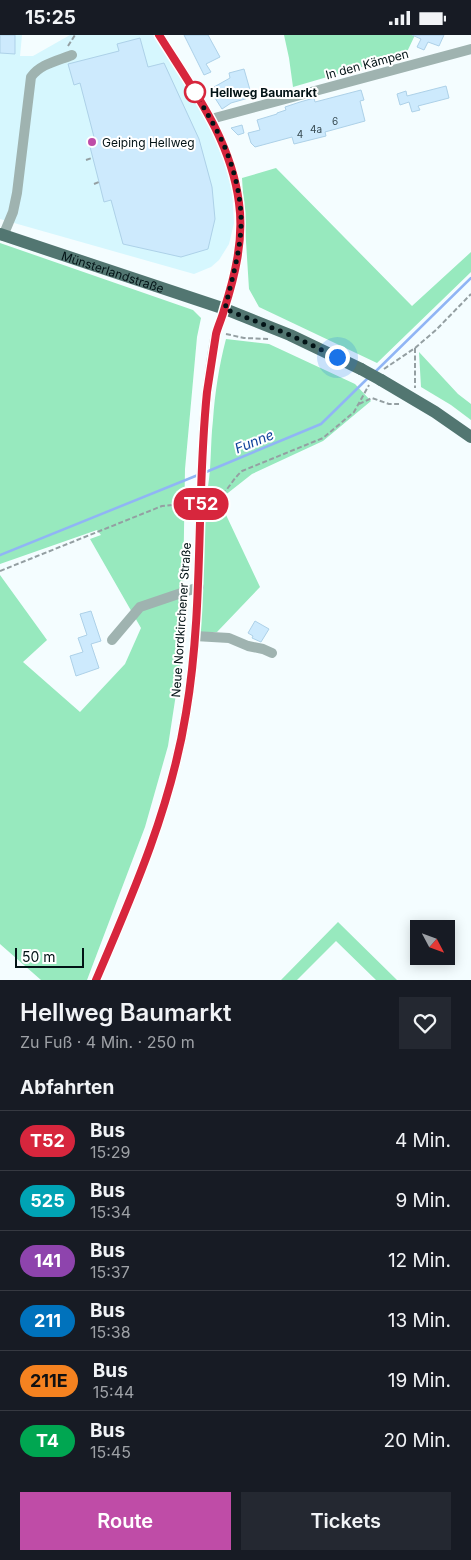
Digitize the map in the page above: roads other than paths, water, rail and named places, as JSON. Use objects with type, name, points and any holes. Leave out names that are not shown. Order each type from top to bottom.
[{"type":"main road","name":"Münsterlandstraße","points":[[2,235],[225,309],[290,335],[378,378],[414,399],[471,437]]},
{"type":"street","name":"Neue Nordkirchener Straße","points":[[96,980],[146,858],[164,806],[186,714],[199,587],[202,463],[208,392],[217,332],[225,309],[237,256],[241,224],[239,202],[231,165],[224,144],[211,119],[159,35]]},
{"type":"street","name":"In den Kämpen","points":[[211,119],[471,49]]},
{"type":"street","points":[[2,235],[14,212],[31,77],[41,67],[72,55]]},
{"type":"street","points":[[112,640],[140,607],[199,587]]},
{"type":"street","points":[[195,636],[229,638],[272,653]]},
{"type":"waterway","name":"Funne","points":[[375,372],[471,278]]},
{"type":"waterway","name":"Funne","points":[[206,472],[321,424],[369,377]]},
{"type":"waterway","name":"Funne","points":[[0,555],[198,475]]},
{"type":"place","name":"Hellweg Baumarkt","points":[[195,92]]},
{"type":"place","name":"Geiping Hellweg","points":[[92,142]]}]
